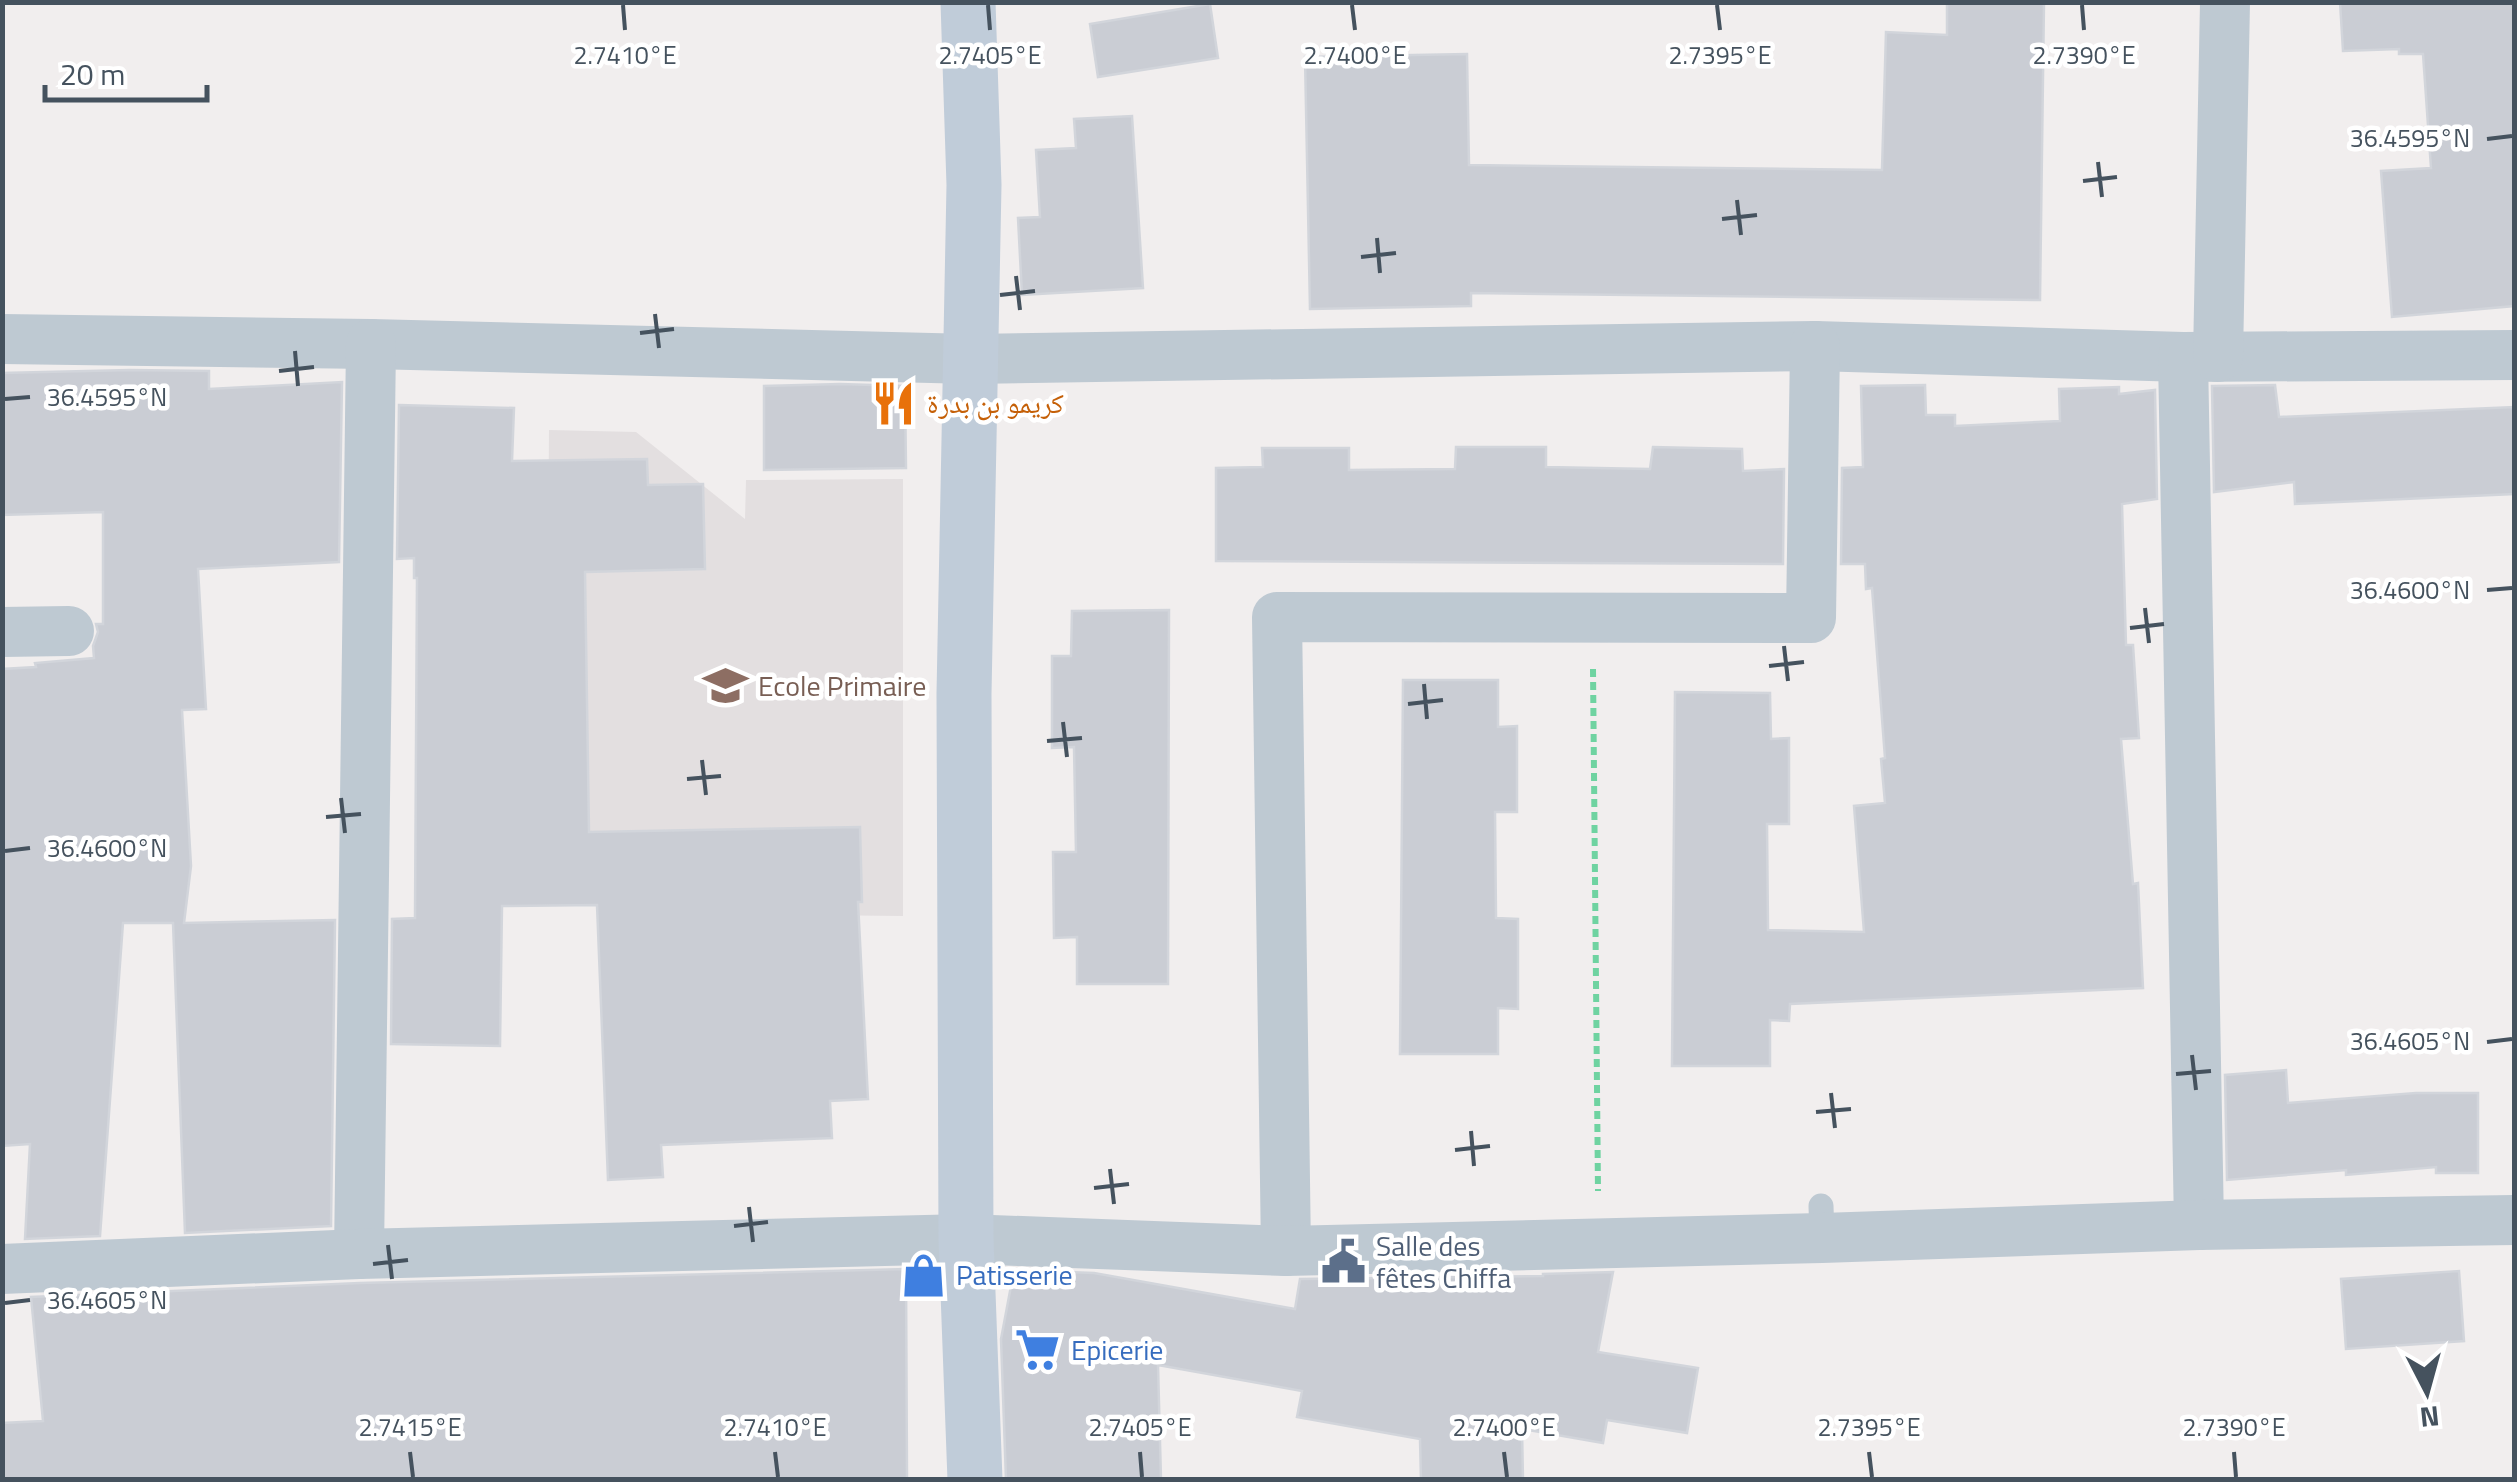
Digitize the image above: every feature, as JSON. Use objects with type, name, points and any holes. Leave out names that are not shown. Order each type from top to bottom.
[{"type":"main road","points":[[968,2],[974,185],[964,694],[966,1240],[975,1480]]},
{"type":"street","points":[[2199,1226],[2200,356],[2225,2]]},
{"type":"street","points":[[2,339],[971,360],[1816,346],[2200,356],[2514,355]]},
{"type":"street","points":[[359,1254],[371,344]]},
{"type":"street","points":[[1286,1251],[1276,617],[1811,618],[1816,346]]},
{"type":"street","points":[[2,632],[68,631]]},
{"type":"street","points":[[2,1269],[359,1254],[966,1240],[1286,1251],[1598,1244],[1822,1222],[2199,1226],[2514,1220]]},
{"type":"path","points":[[1592,617],[1598,1244]]},
{"type":"shaded area","name":"Ecole Primaire","points":[[549,430],[636,432],[745,519],[746,480],[903,479],[903,916],[626,913],[546,852]]},
{"type":"building","points":[[1947,2],[2044,2],[2040,300],[1471,293],[1471,306],[1310,309],[1305,57],[1467,54],[1469,165],[1882,170],[1886,32],[1947,35]]},
{"type":"building","points":[[2340,2],[2514,2],[2514,306],[2392,317],[2381,171],[2431,168],[2423,54],[2399,54],[2399,49],[2343,51]]},
{"type":"building","points":[[1210,4],[1218,58],[1098,77],[1090,24]]},
{"type":"building","points":[[1132,116],[1143,288],[1022,295],[1018,218],[1040,217],[1036,150],[1076,148],[1074,119]]},
{"type":"building","points":[[209,371],[209,389],[342,382],[339,562],[198,569],[206,709],[182,710],[191,866],[184,923],[335,920],[331,1226],[185,1233],[173,923],[123,923],[100,1236],[25,1239],[30,1144],[2,1146],[2,669],[94,658],[96,624],[103,624],[103,512],[2,515],[2,373]]},
{"type":"building","points":[[1925,385],[1926,415],[1955,415],[1955,426],[2060,421],[2059,389],[2119,387],[2119,394],[2155,390],[2157,499],[2122,504],[2126,645],[2133,645],[2139,738],[2121,739],[2133,884],[2138,883],[2143,988],[1790,1004],[1789,1021],[1770,1020],[1770,1066],[1672,1066],[1675,692],[1770,693],[1771,739],[1789,738],[1789,824],[1767,824],[1768,930],[1864,932],[1854,806],[1885,803],[1881,759],[1885,758],[1872,588],[1866,589],[1865,564],[1841,564],[1842,468],[1863,467],[1861,386]]},
{"type":"building","points":[[2275,385],[2279,417],[2514,407],[2514,494],[2295,504],[2294,482],[2214,492],[2212,386]]},
{"type":"building","points":[[764,386],[905,386],[906,468],[764,470]]},
{"type":"building","points":[[399,405],[514,408],[512,461],[647,459],[648,485],[703,484],[705,569],[585,572],[589,832],[860,827],[862,902],[858,902],[868,1099],[830,1101],[832,1138],[661,1145],[663,1177],[608,1180],[597,905],[502,906],[500,1046],[391,1044],[392,919],[415,918],[417,578],[414,558],[397,559]]},
{"type":"building","points":[[1456,447],[1546,447],[1546,467],[1650,469],[1653,447],[1742,449],[1743,471],[1784,469],[1783,564],[1216,561],[1216,468],[1263,467],[1262,448],[1349,448],[1349,470],[1455,469]]},
{"type":"building","points":[[1169,610],[1168,984],[1077,984],[1077,937],[1054,938],[1053,852],[1076,852],[1074,747],[1052,748],[1052,656],[1071,656],[1072,611]]},
{"type":"building","points":[[1403,680],[1498,680],[1498,727],[1517,726],[1517,812],[1495,812],[1496,918],[1518,919],[1518,1009],[1498,1008],[1498,1054],[1400,1054]]},
{"type":"building","points":[[2286,1070],[2288,1103],[2416,1093],[2478,1093],[2478,1173],[2436,1173],[2436,1167],[2227,1180],[2225,1075]]},
{"type":"building","points":[[906,1269],[907,1480],[2,1480],[2,1423],[43,1421],[31,1297],[360,1283]]},
{"type":"building","points":[[1014,1270],[1094,1273],[1295,1309],[1300,1279],[1613,1272],[1598,1352],[1698,1368],[1687,1433],[1607,1420],[1603,1443],[1522,1429],[1523,1480],[1421,1480],[1420,1439],[1297,1417],[1302,1391],[1158,1365],[1161,1480],[1006,1480],[1001,1339]]},
{"type":"building","points":[[2459,1271],[2464,1341],[2346,1349],[2341,1279]]},
{"type":"place","name":"كريمو بن بدرة","points":[[894,403]]},
{"type":"place","name":"Ecole Primaire","points":[[725,686]]},
{"type":"place","name":"Salle des fêtes Chiffa","points":[[1343,1262]]},
{"type":"place","name":"Patisserie","points":[[923,1275]]},
{"type":"place","name":"Epicerie","points":[[1038,1350]]}]
